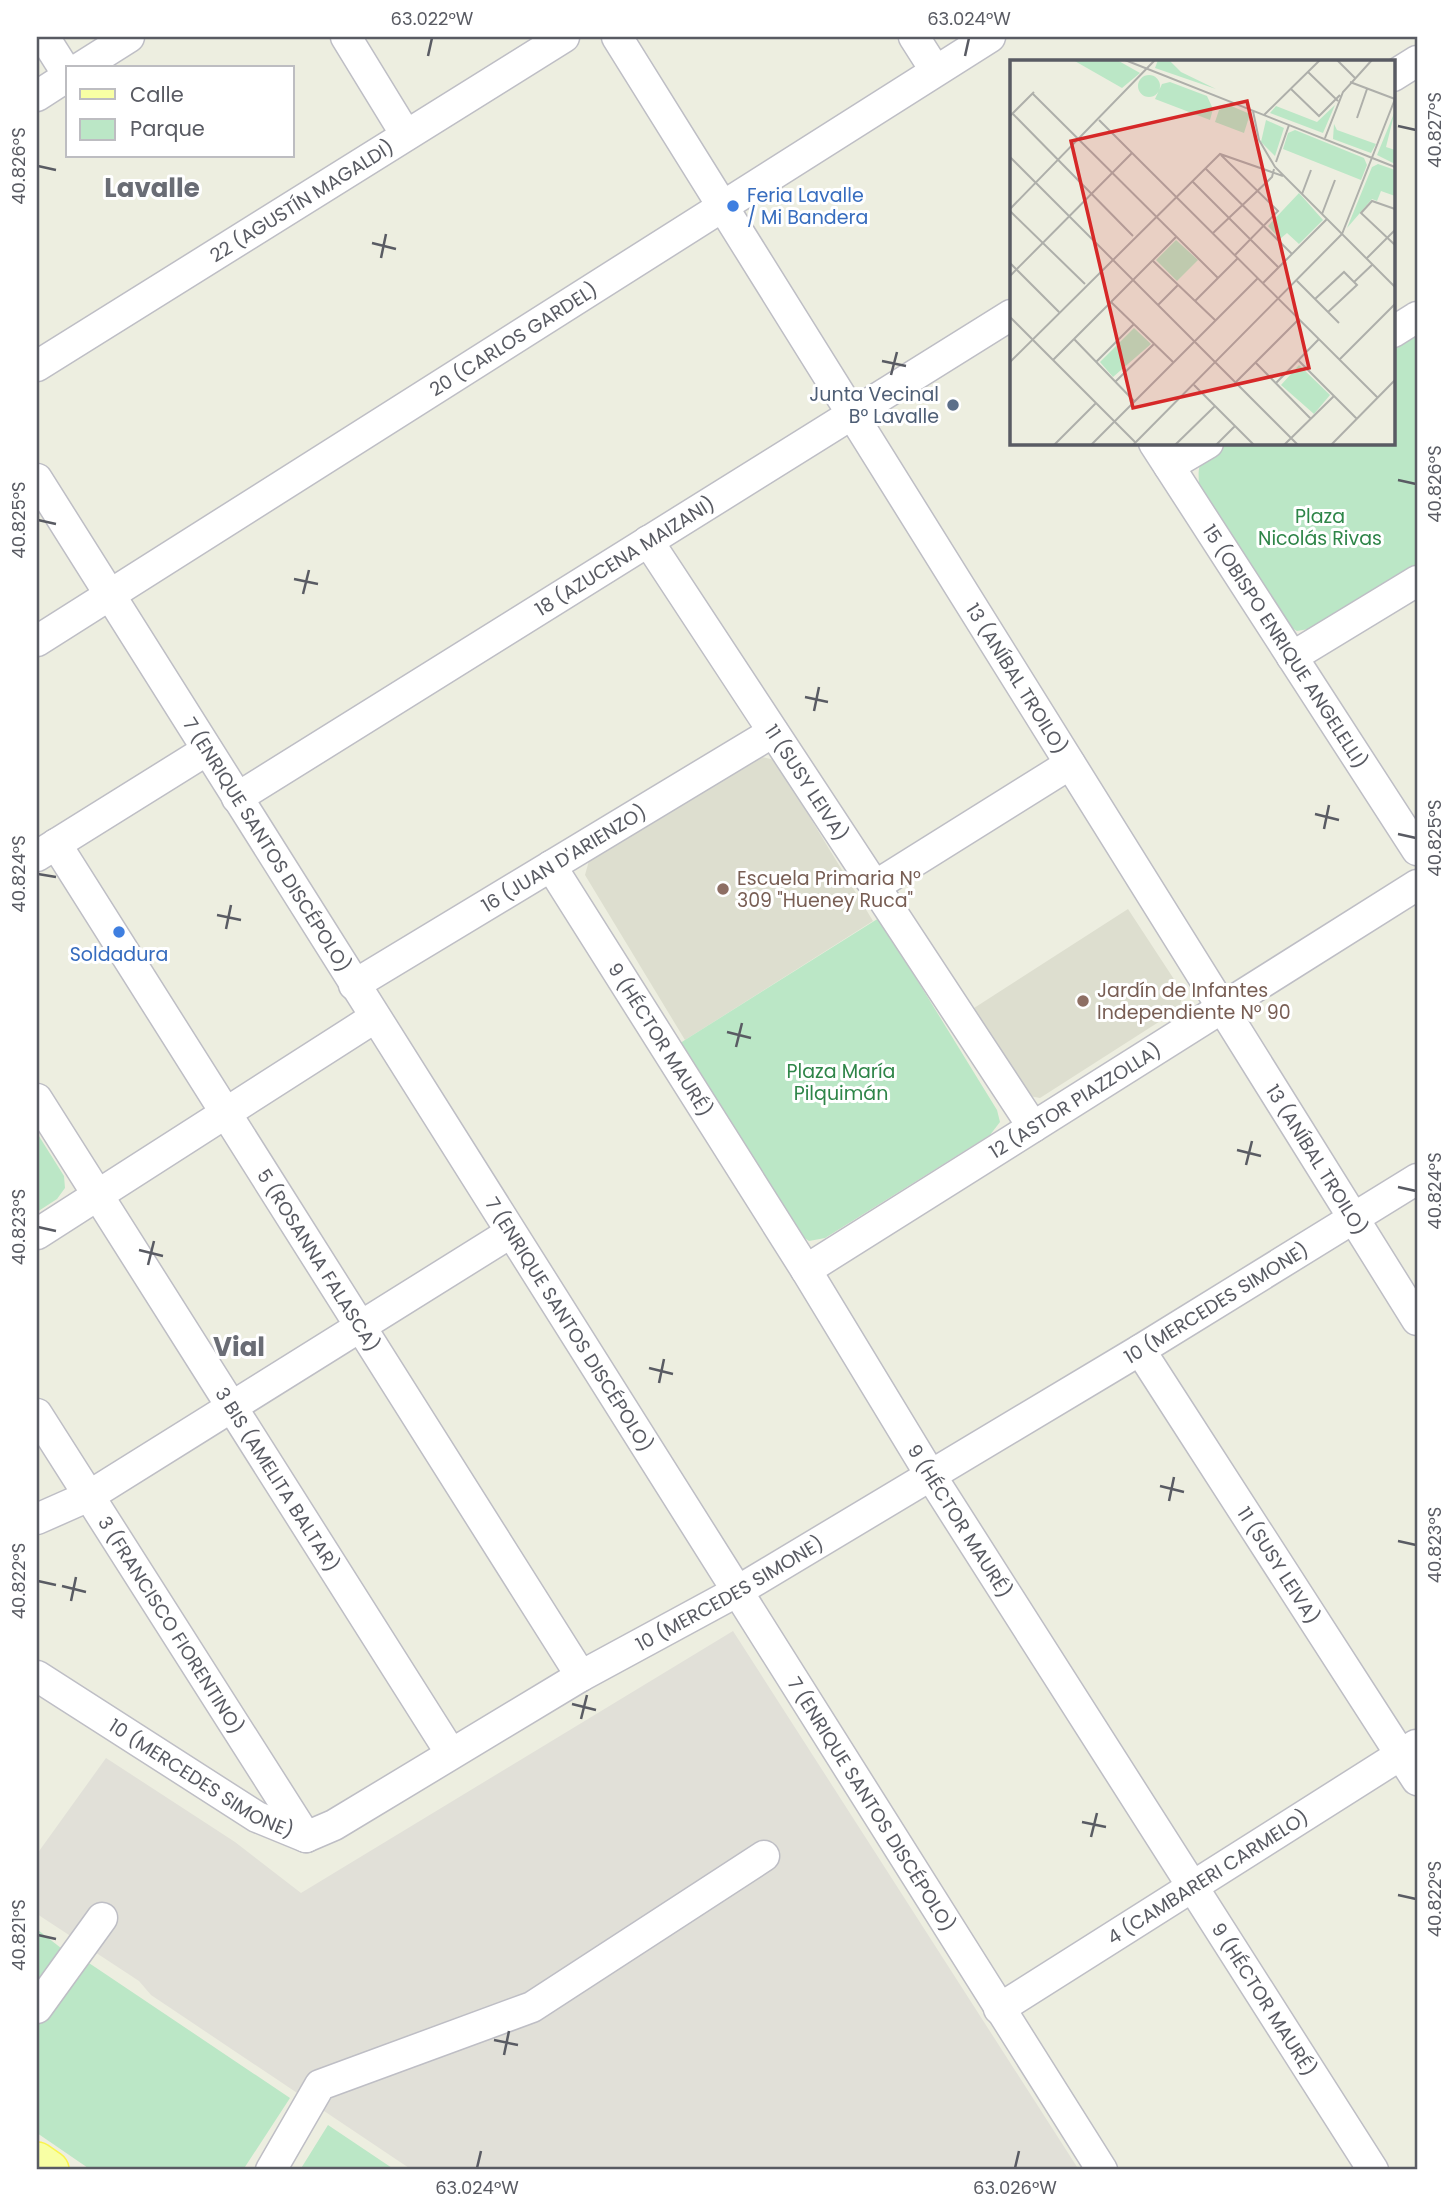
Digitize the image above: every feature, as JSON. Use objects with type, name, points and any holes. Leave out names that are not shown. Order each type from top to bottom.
[{"type":"main road","points":[[37,2161],[50,2170]]},
{"type":"street","points":[[44,37],[66,73]]},
{"type":"street","points":[[83,66],[129,37]]},
{"type":"street","points":[[346,37],[406,135]]},
{"type":"street","name":"22 (AGUSTÍN MAGALDI)","points":[[37,366],[564,37]]},
{"type":"street","name":"13 (ANÍBAL TROILO)","points":[[617,37],[1417,1320]]},
{"type":"street","points":[[914,37],[935,70]]},
{"type":"street","name":"20 (CARLOS GARDEL)","points":[[37,641],[990,37]]},
{"type":"street","points":[[1394,75],[1417,61]]},
{"type":"street","points":[[37,96],[66,77]]},
{"type":"street","name":"18 (AZUCENA MAIZANI)","points":[[237,798],[1010,315]]},
{"type":"street","points":[[1394,331],[1417,317]]},
{"type":"street","points":[[1161,455],[1204,444]]},
{"type":"street","name":"15 (OBISPO ENRIQUE ANGELELLI)","points":[[1161,455],[1417,850]]},
{"type":"street","name":"7 (ENRIQUE SANTOS DISCÉPOLO)","points":[[37,480],[1102,2170]]},
{"type":"street","name":"11 (SUSY LEIVA)","points":[[649,541],[1033,1127]]},
{"type":"street","points":[[1292,657],[1417,581]]},
{"type":"street","name":"16 (JUAN D'ARIENZO)","points":[[354,985],[774,732]]},
{"type":"street","points":[[46,850],[206,750]]},
{"type":"street","points":[[875,886],[1070,764]]},
{"type":"street","name":"5 (ROSANNA FALASCA)","points":[[46,850],[225,1113],[580,1676]]},
{"type":"street","name":"9 (HÉCTOR MAURÉ)","points":[[551,866],[806,1270],[931,1476],[1194,1885],[1373,2170]]},
{"type":"street","name":"12 (ASTOR PIAZZOLLA)","points":[[806,1270],[1417,886]]},
{"type":"street","points":[[37,1234],[374,1018]]},
{"type":"street","name":"3 BIS (AMELITA BALTAR)","points":[[37,1099],[450,1752]]},
{"type":"street","name":"10 (MERCEDES SIMONE)","points":[[37,1676],[257,1817],[306,1837],[334,1825],[450,1752],[580,1676],[736,1592],[1140,1350],[1417,1179]]},
{"type":"street","points":[[37,1519],[89,1496],[510,1233]]},
{"type":"street","name":"11 (SUSY LEIVA)","points":[[1140,1350],[1409,1749],[1417,1780]]},
{"type":"street","name":"3 (FRANCISCO FIORENTINO)","points":[[37,1414],[306,1837]]},
{"type":"street","name":"4 (CAMBARERI CARMELO)","points":[[999,2008],[1409,1749]]},
{"type":"street","points":[[271,2170],[320,2085],[532,2007],[764,1856]]},
{"type":"street","points":[[37,2008],[102,1917]]},
{"type":"shaded area","name":"Escuela Primaria N° 309 \"Hueney Ruca\"","points":[[757,756],[775,760],[873,921],[685,1040],[585,875],[590,857]]},
{"type":"shaded area","name":"Jardín de Infantes Independiente N° 90","points":[[1128,909],[1183,993],[1179,1009],[1040,1098],[1024,1095],[971,1010]]},
{"type":"shaded area","points":[[733,1631],[1079,2170],[412,2170],[151,1995],[139,1981],[37,1914],[37,1854],[106,1758],[235,1842],[301,1893]]},
{"type":"green space","name":"Plaza Nicolás Rivas","points":[[1417,331],[1417,565],[1320,627],[1297,631],[1280,621],[1200,493],[1200,464],[1207,453],[1219,444],[1394,444],[1394,344]]},
{"type":"green space","name":"Plaza María Pilquimán","points":[[879,918],[997,1110],[1000,1122],[990,1135],[825,1238],[809,1241],[796,1232],[677,1045]]},
{"type":"green space","points":[[37,1133],[64,1176],[65,1188],[57,1199],[37,1212]]},
{"type":"green space","points":[[37,1926],[38,1930],[66,1952],[37,1993]]},
{"type":"green space","points":[[83,1959],[290,2098],[243,2170],[91,2170],[37,2133],[37,2022]]},
{"type":"green space","points":[[328,2125],[395,2170],[300,2170]]},
{"type":"place","name":"Feria Lavalle / Mi Bandera","points":[[733,206]]},
{"type":"place","name":"Junta Vecinal B° Lavalle","points":[[953,405]]},
{"type":"place","name":"Escuela Primaria N° 309 \"Hueney Ruca\"","points":[[723,889]]},
{"type":"place","name":"Soldadura","points":[[119,932]]},
{"type":"place","name":"Jardín de Infantes Independiente N° 90","points":[[1083,1001]]},
{"type":"district","name":"Lavalle","points":[[152,188]]},
{"type":"district","name":"Vial","points":[[239,1347]]}]
